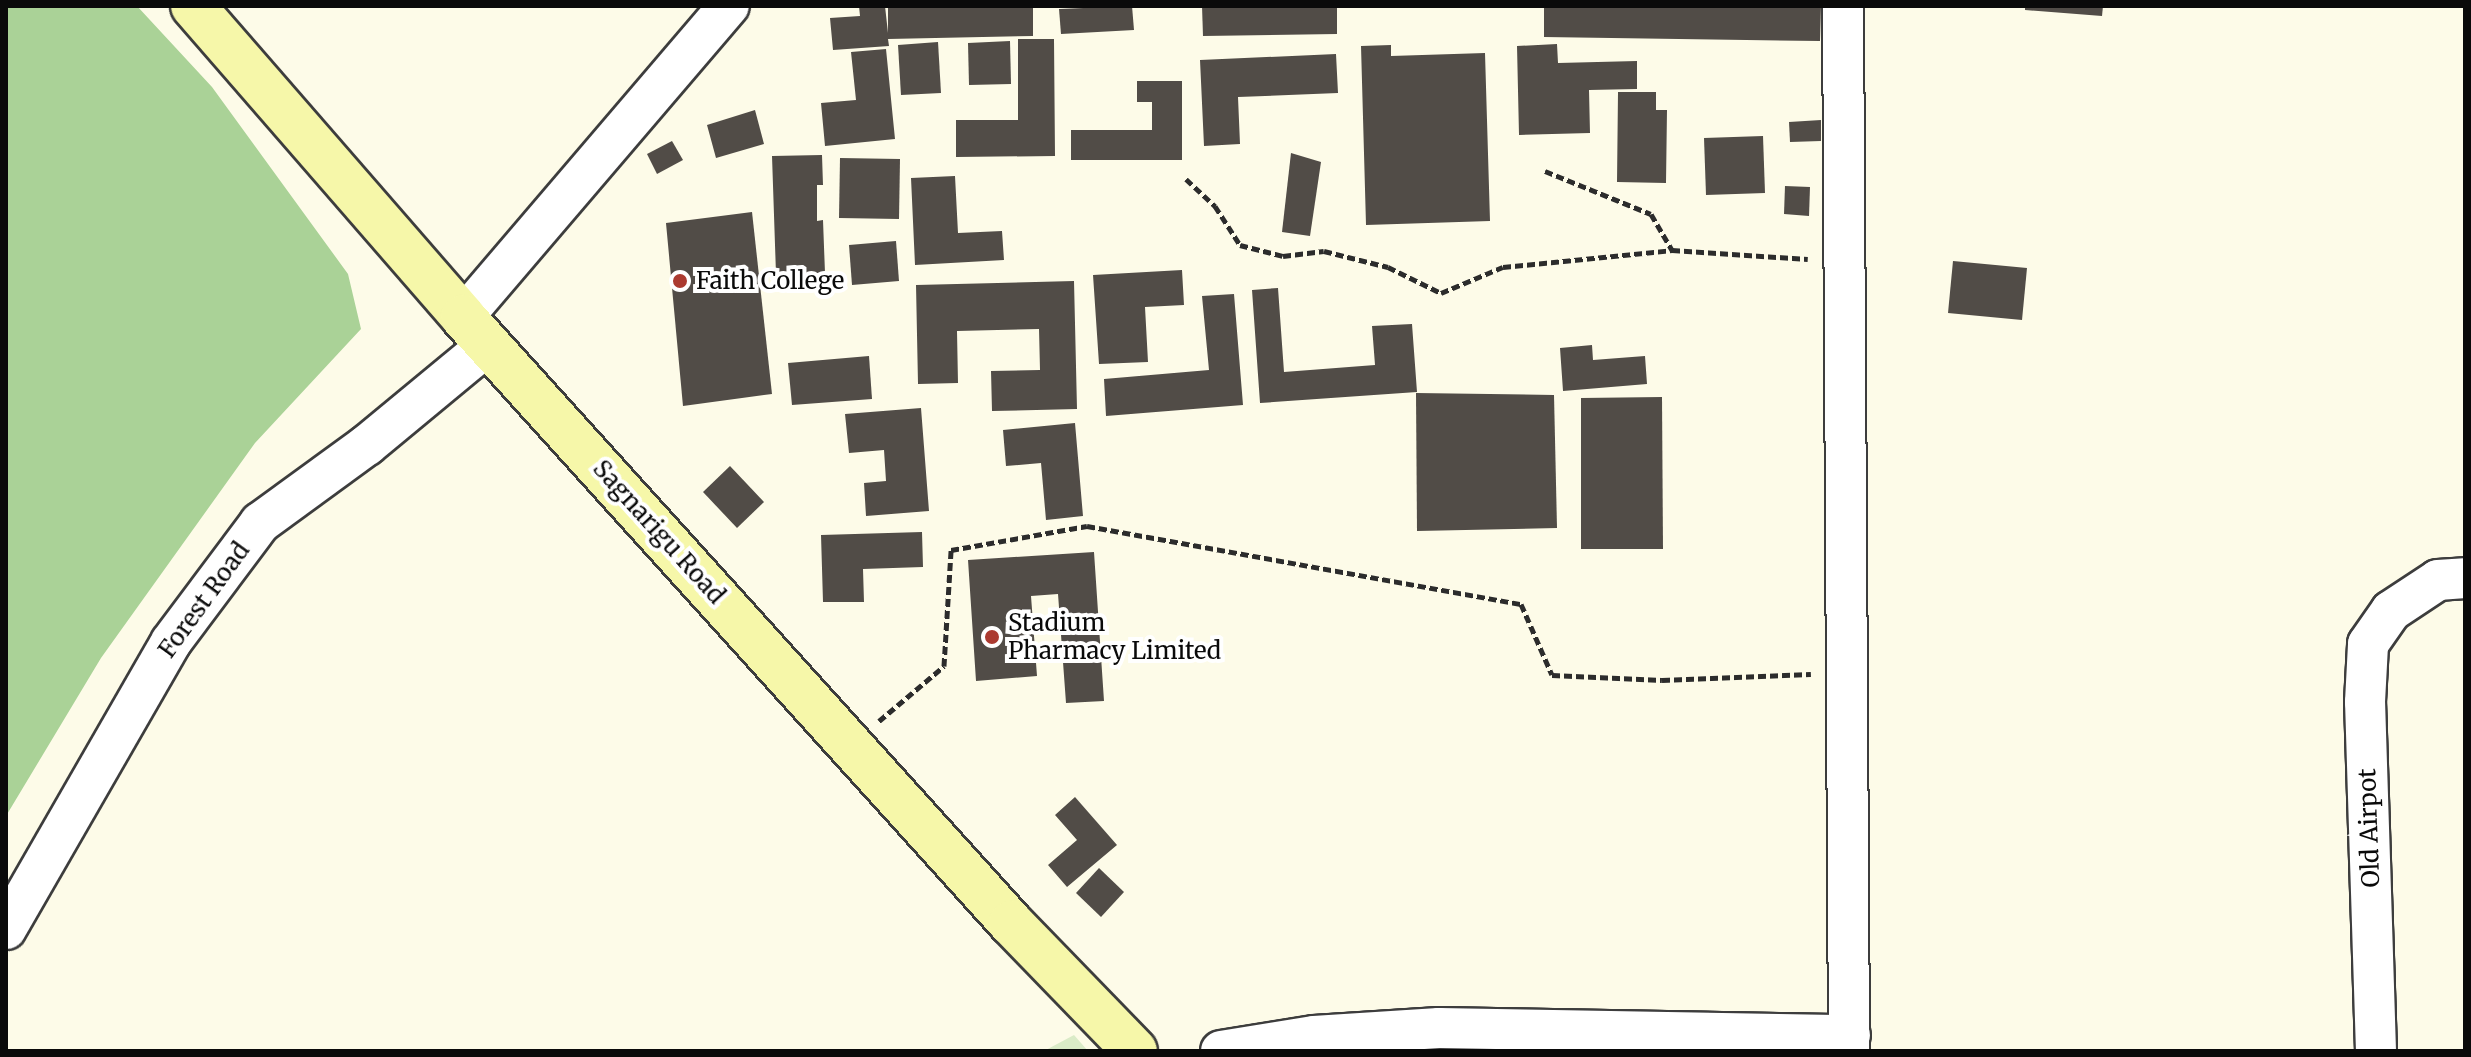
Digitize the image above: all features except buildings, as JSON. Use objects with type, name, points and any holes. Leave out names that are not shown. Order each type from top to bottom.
[{"type":"main road","name":"Sagnarigu Road","points":[[193,6],[476,331],[1011,923],[1135,1051]]},
{"type":"street","name":"Forest Road","points":[[6,929],[171,642],[260,523],[367,445],[476,331],[729,6]]},
{"type":"street","points":[[1221,1051],[1314,1036],[1439,1028],[1850,1043],[1843,6]]},
{"type":"street","name":"Old Airpot","points":[[2376,1051],[2365,702],[2368,644],[2391,611],[2438,580],[2465,578]]},
{"type":"path","points":[[1545,171],[1651,214],[1672,250]]},
{"type":"path","points":[[1186,179],[1215,206],[1240,245],[1283,256],[1324,251],[1388,267],[1441,293],[1503,267],[1672,250],[1845,262]]},
{"type":"path","points":[[851,744],[944,666],[951,550],[1087,526],[1521,604],[1552,675],[1662,680],[1848,672]]},
{"type":"green space","points":[[6,6],[137,6],[212,87],[348,274],[361,329],[255,443],[101,658],[6,816]]},
{"type":"green space","points":[[1074,1035],[1088,1051],[1044,1051]]},
{"type":"place","name":"Faith College","points":[[680,281]]},
{"type":"place","name":"Stadium Pharmacy Limited","points":[[992,637]]}]
